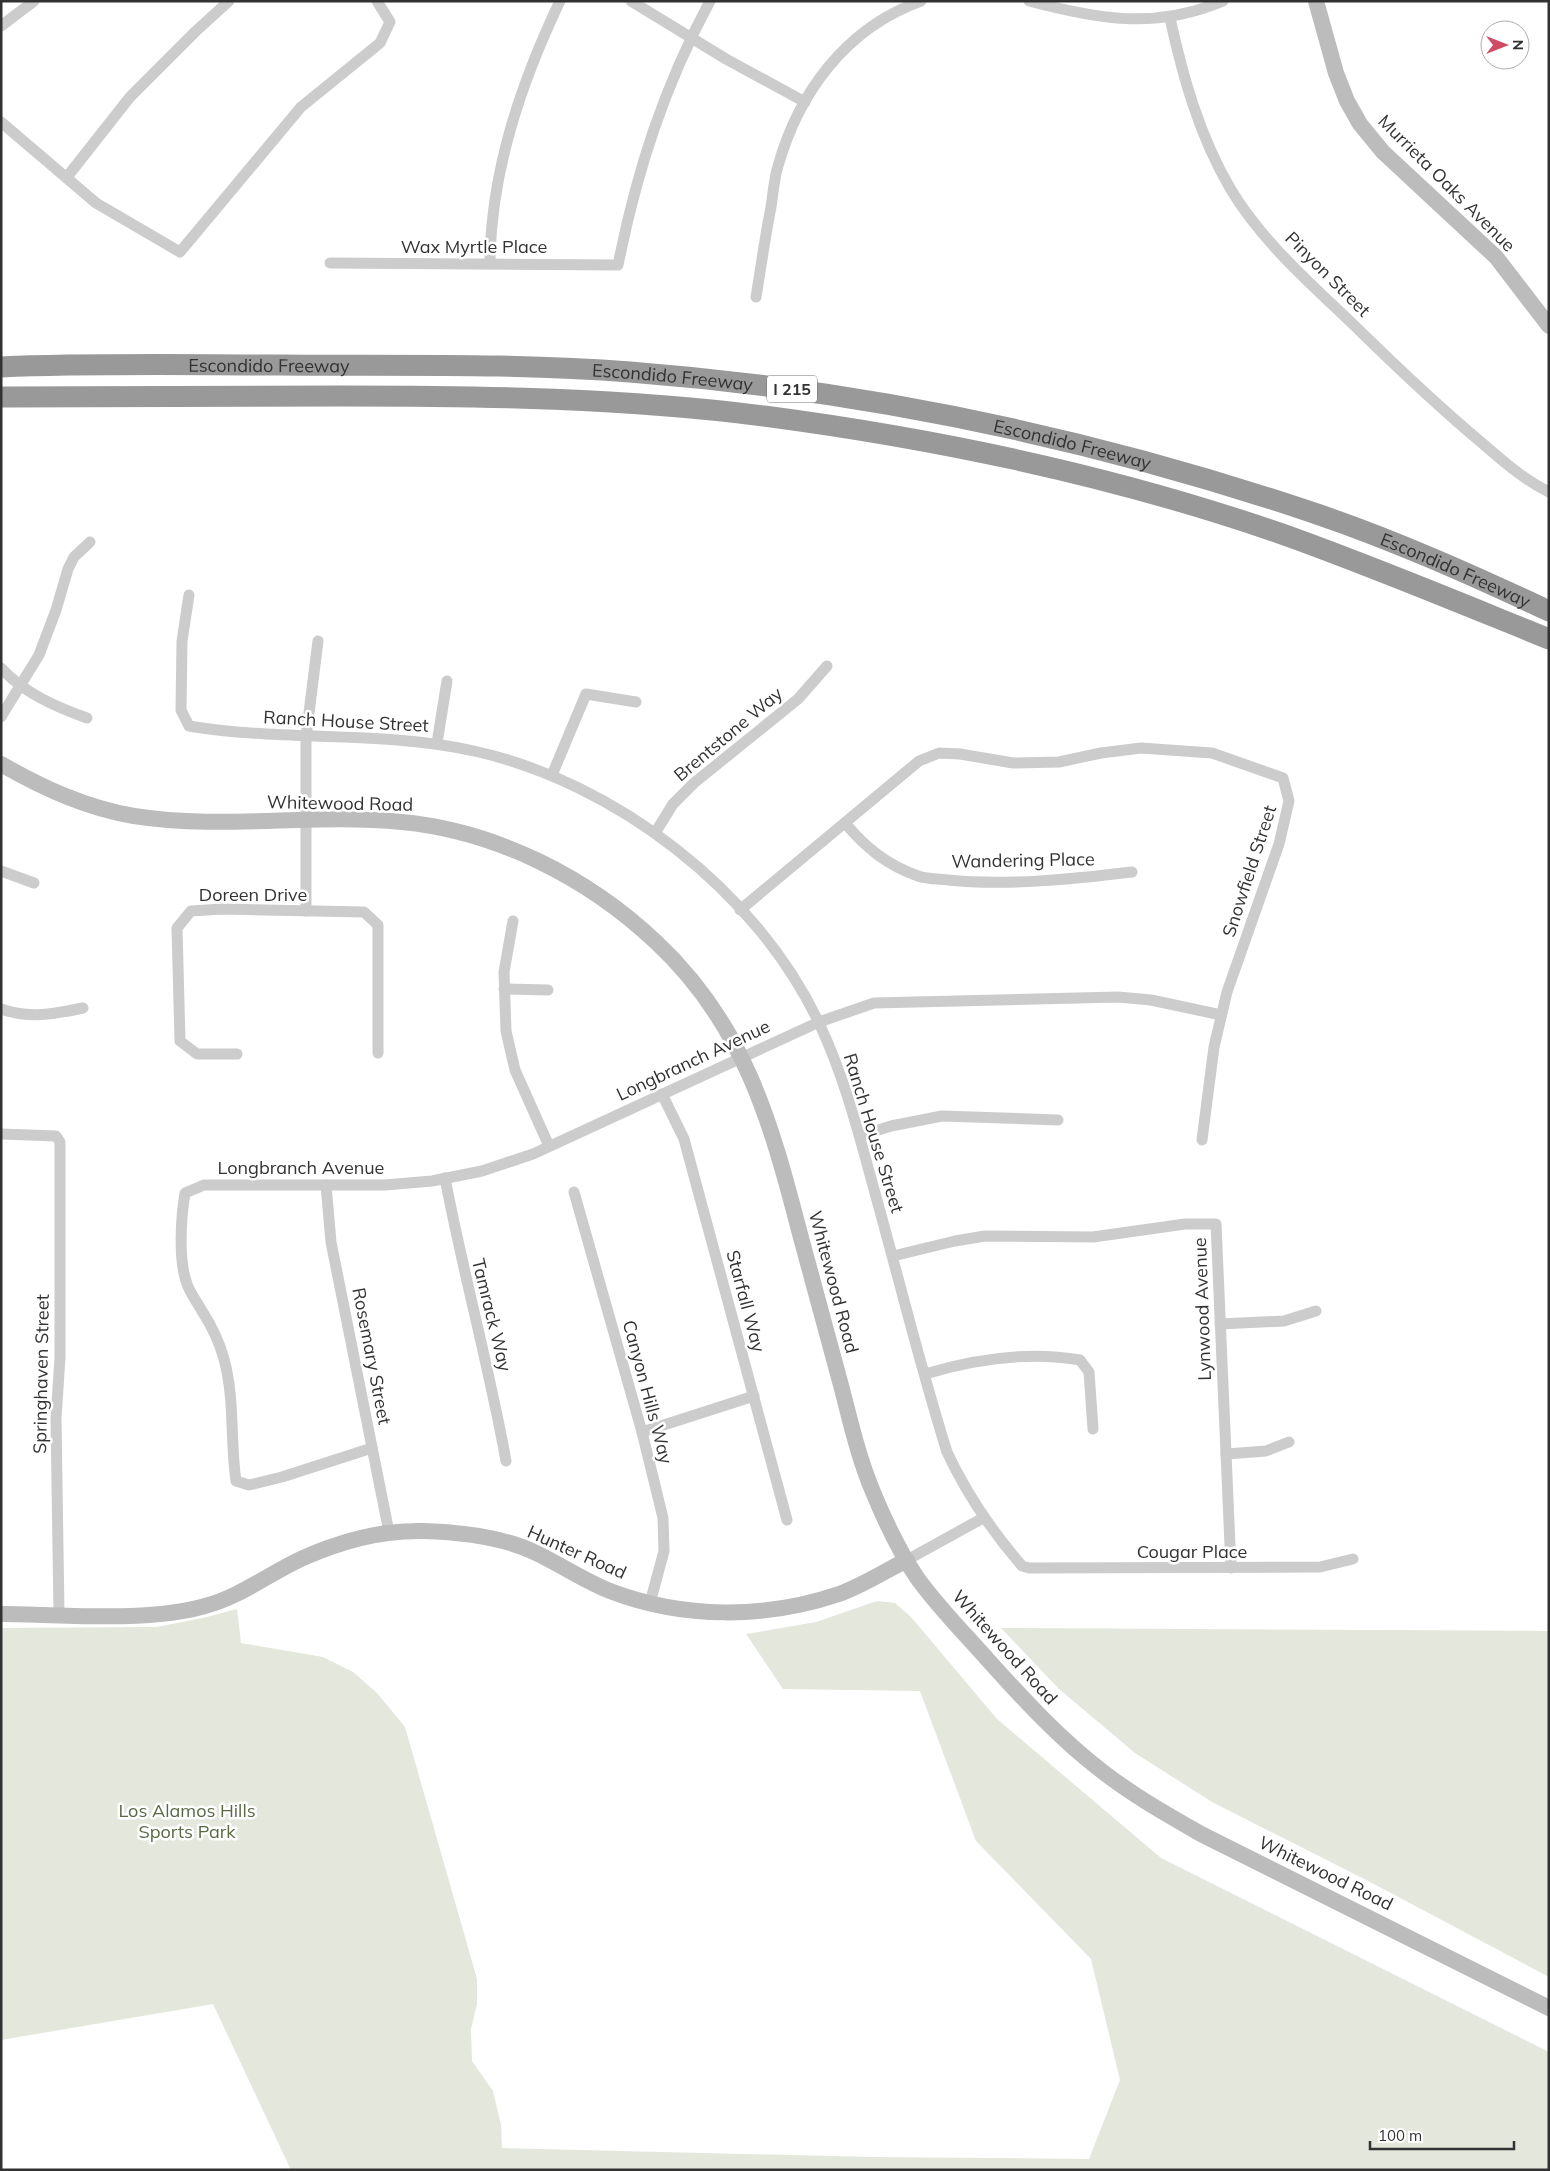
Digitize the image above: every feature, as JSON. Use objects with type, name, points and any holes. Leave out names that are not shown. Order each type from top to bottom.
[{"type":"highway","name":"Escondido Freeway","points":[[1,367],[206,364],[545,367],[737,382],[833,395],[964,418],[1090,447],[1239,489],[1377,536],[1549,611]]},
{"type":"highway","name":"Escondido Freeway","points":[[1,397],[511,396],[661,405],[864,430],[984,453],[1102,481],[1189,505],[1279,533],[1388,573],[1549,639]]},
{"type":"main road","name":"Murrieta Oaks Avenue","points":[[1316,1],[1336,72],[1347,101],[1360,124],[1383,152],[1496,257],[1549,326]]},
{"type":"main road","name":"Whitewood Road","points":[[1,764],[59,795],[130,815],[182,821],[376,820],[441,828],[500,845],[551,867],[609,903],[665,951],[702,993],[742,1057],[762,1102],[778,1152],[859,1453],[876,1498],[907,1560],[932,1596],[1025,1701],[1064,1739],[1120,1784],[1150,1805],[1202,1834],[1549,2008]]},
{"type":"main road","name":"Hunter Road","points":[[1,1614],[143,1616],[204,1607],[245,1590],[302,1558],[336,1545],[389,1532],[457,1533],[491,1538],[532,1551],[610,1591],[650,1603],[700,1612],[737,1613],[783,1608],[840,1594],[907,1560]]},
{"type":"street","points":[[1,26],[34,1]]},
{"type":"street","points":[[67,177],[130,98],[196,31],[229,1]]},
{"type":"street","points":[[1,122],[96,203],[180,252],[301,108],[380,43],[390,22],[377,1]]},
{"type":"street","points":[[490,262],[495,202],[507,141],[528,74],[560,1]]},
{"type":"street","points":[[631,1],[804,102]]},
{"type":"street","points":[[690,37],[710,1]]},
{"type":"street","points":[[756,297],[778,167],[804,102],[834,58],[855,38],[880,20],[920,1]]},
{"type":"street","points":[[1029,1],[1074,13],[1110,19],[1138,20],[1170,18],[1223,1]]},
{"type":"street","name":"Pinyon Street","points":[[1170,18],[1182,74],[1194,110],[1215,159],[1244,210],[1292,265],[1395,366],[1509,466],[1549,492]]},
{"type":"street","name":"Wax Myrtle Place","points":[[330,263],[490,262],[618,265],[630,207],[649,138],[667,89],[690,37]]},
{"type":"street","points":[[1,717],[21,686],[47,636],[68,569],[74,557],[90,542]]},
{"type":"street","name":"Ranch House Street","points":[[189,595],[182,640],[181,710],[189,726],[306,737],[369,737],[437,743],[478,752],[552,775],[618,808],[655,833],[699,869],[740,910],[786,967],[819,1022],[844,1083],[947,1452],[963,1486],[983,1518],[1022,1566],[1029,1568]]},
{"type":"street","points":[[306,910],[306,737],[318,640]]},
{"type":"street","name":"Brentstone Way","points":[[655,833],[674,804],[694,782],[798,699],[827,666]]},
{"type":"street","points":[[1,668],[21,686],[64,710],[87,718]]},
{"type":"street","points":[[437,743],[447,681]]},
{"type":"street","points":[[552,775],[586,694],[636,702]]},
{"type":"street","name":"Snowfield Street","points":[[845,823],[919,761],[939,753],[1013,763],[1059,762],[1101,753],[1141,748],[1212,753],[1284,778],[1289,801],[1279,844],[1226,992],[1214,1047],[1202,1140]]},
{"type":"street","points":[[740,910],[845,823]]},
{"type":"street","name":"Wandering Place","points":[[845,823],[864,846],[886,862],[920,876],[970,882],[1086,878],[1132,872]]},
{"type":"street","points":[[1,871],[34,883]]},
{"type":"street","name":"Doreen Drive","points":[[237,1054],[197,1054],[180,1042],[177,928],[191,911],[222,908],[364,912],[378,925],[378,1053]]},
{"type":"street","points":[[513,921],[504,972],[506,1031],[515,1070],[549,1146]]},
{"type":"street","points":[[504,989],[548,990]]},
{"type":"street","name":"Longbranch Avenue","points":[[372,1448],[282,1477],[249,1485],[236,1481],[231,1452],[231,1406],[224,1359],[206,1316],[187,1284],[183,1262],[182,1212],[186,1193],[204,1184],[326,1186],[385,1184],[445,1178],[482,1171],[549,1146],[819,1022],[874,1002],[1118,997],[1151,1000],[1221,1015]]},
{"type":"street","points":[[1,1009],[30,1016],[54,1015],[83,1008]]},
{"type":"street","name":"Starfall Way","points":[[662,1094],[684,1139],[788,1520]]},
{"type":"street","points":[[860,1136],[891,1126],[942,1116],[1058,1120]]},
{"type":"street","name":"Springhaven Street","points":[[1,1134],[56,1136],[60,1142],[60,1358],[56,1418],[59,1614]]},
{"type":"street","name":"Tamrack Way","points":[[445,1178],[458,1248],[494,1398],[506,1461]]},
{"type":"street","name":"Rosemary Street","points":[[326,1186],[331,1242],[389,1532]]},
{"type":"street","name":"Canyon Hills Way","points":[[574,1192],[642,1432],[663,1518],[664,1550],[650,1603]]},
{"type":"street","name":"Lynwood Avenue","points":[[893,1256],[985,1236],[1093,1237],[1185,1224],[1216,1224],[1232,1568]]},
{"type":"street","points":[[1220,1324],[1284,1321],[1316,1311]]},
{"type":"street","points":[[925,1374],[958,1364],[997,1359],[1061,1356],[1080,1360],[1089,1372],[1093,1429]]},
{"type":"street","points":[[642,1432],[754,1396]]},
{"type":"street","points":[[1226,1454],[1266,1451],[1288,1442]]},
{"type":"street","name":"Hunter Road","points":[[907,1560],[983,1518]]},
{"type":"street","name":"Cougar Place","points":[[1029,1568],[1320,1567],[1353,1559]]},
{"type":"green space","name":"Los Alamos Hills Sports Park","points":[[877,1601],[895,1603],[911,1617],[997,1719],[1161,1858],[1549,2052],[1549,2170],[291,2170],[213,2004],[1,2040],[1,1628],[156,1627],[237,1609],[241,1643],[323,1657],[353,1672],[377,1693],[405,1727],[477,1979],[477,2004],[471,2029],[472,2061],[493,2091],[501,2125],[502,2148],[871,2157],[1089,2159],[1120,2080],[1091,1959],[976,1841],[920,1691],[783,1689],[746,1634],[816,1622]]},
{"type":"green space","points":[[1001,1628],[1549,1631],[1549,1977],[1372,1883],[1212,1802],[1135,1753],[1059,1689]]}]
